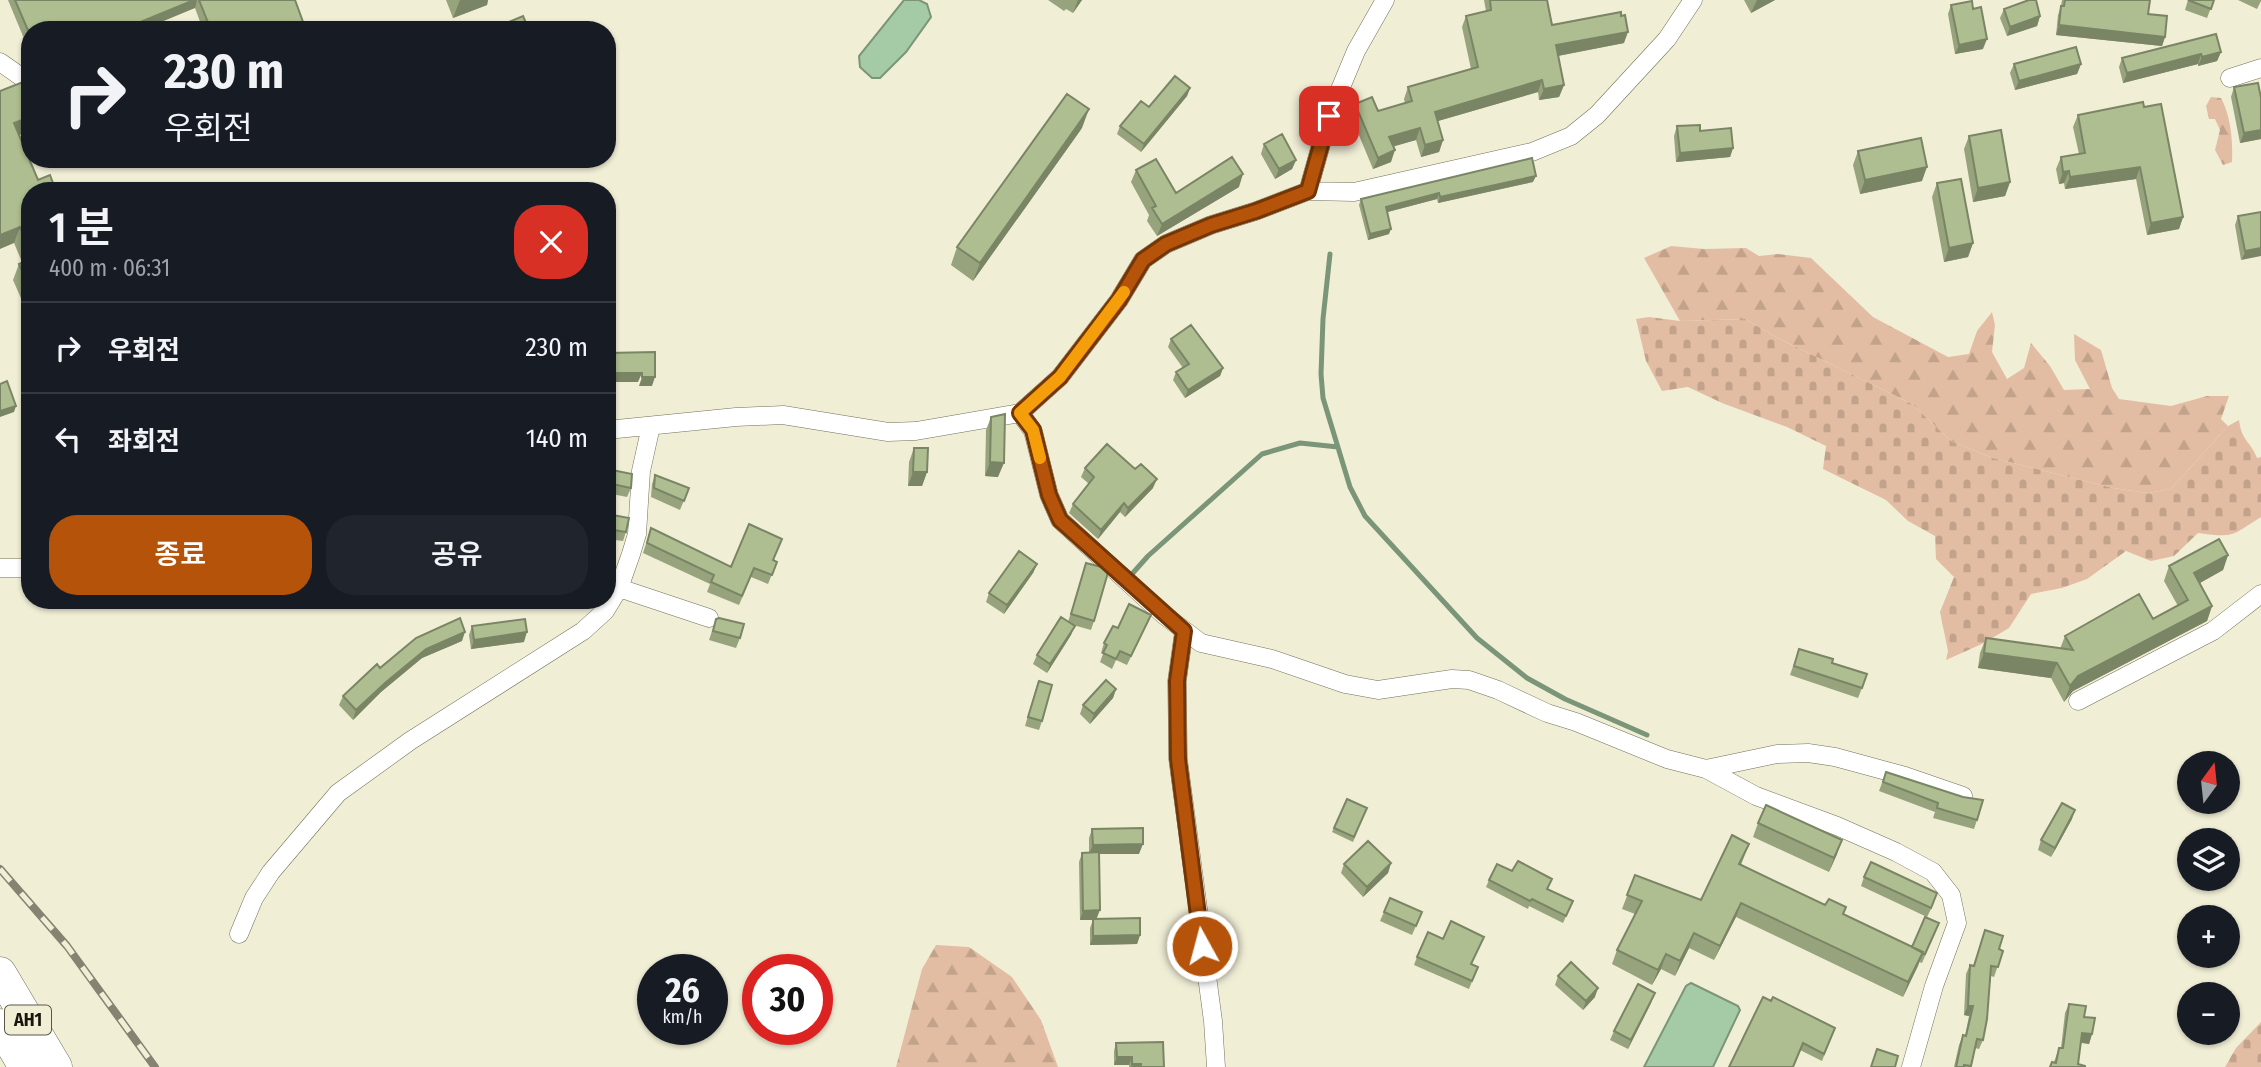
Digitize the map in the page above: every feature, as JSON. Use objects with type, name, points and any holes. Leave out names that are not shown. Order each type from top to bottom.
[{"type":"highway","name":"AH1","points":[[0,974],[57,1067]]},
{"type":"highway","name":"AH1","points":[[0,1025],[25,1067]]},
{"type":"street","points":[[1308,191],[1329,116],[1356,51],[1385,0]]},
{"type":"street","points":[[616,429],[783,415],[888,432],[916,431],[1020,413],[1060,377],[1119,300],[1143,260],[1166,244],[1308,191],[1353,192],[1532,152],[1571,136],[1597,115],[1667,39],[1693,0]]},
{"type":"street","points":[[0,62],[21,77]]},
{"type":"street","points":[[2230,78],[2261,68]]},
{"type":"street","points":[[1020,413],[1033,430],[1049,495],[1060,520],[1184,631],[1201,643],[1272,659],[1345,684],[1378,690],[1452,678],[1469,680],[1547,713],[1667,758],[1706,769],[1756,796],[1837,826],[1933,872],[1951,895],[1957,923],[1934,986],[1911,1067]]},
{"type":"street","points":[[616,594],[637,534],[641,471],[651,426]]},
{"type":"street","points":[[0,568],[21,568]]},
{"type":"street","points":[[620,588],[709,618]]},
{"type":"street","points":[[2078,701],[2213,631],[2261,594]]},
{"type":"street","points":[[239,934],[254,898],[271,872],[338,793],[410,741],[583,631],[606,609]]},
{"type":"street","points":[[1184,631],[1177,681],[1178,759],[1213,1021],[1216,1067]]},
{"type":"street","points":[[1706,769],[1777,754],[1808,753],[1835,757],[1905,776],[1963,796]]},
{"type":"green space","points":[[2211,97],[2221,98],[2231,129],[2232,162],[2223,165],[2215,150],[2220,130],[2215,119],[2209,119],[2206,106]]},
{"type":"green space","points":[[1671,246],[1704,249],[1746,248],[1759,256],[1778,254],[1811,258],[1873,317],[1948,357],[1969,354],[1977,331],[1992,312],[1995,325],[1992,352],[2007,379],[2024,368],[2031,343],[2050,366],[2064,390],[2090,389],[2075,360],[2074,334],[2101,350],[2112,388],[2119,399],[2171,406],[2207,396],[2229,396],[2221,419],[2228,426],[2171,489],[2148,493],[2113,488],[1993,458],[1951,441],[1912,404],[1745,319],[1680,321],[1644,258]]},
{"type":"green space","points":[[1649,317],[1680,321],[1745,319],[1912,404],[1951,441],[1993,458],[2113,488],[2148,493],[2171,489],[2228,426],[2239,420],[2244,437],[2257,458],[2261,457],[2261,517],[2232,534],[2198,533],[2174,556],[2151,561],[2126,551],[2087,579],[2062,588],[2031,594],[2009,628],[1946,660],[1948,651],[1940,612],[1954,577],[1936,559],[1935,536],[1908,521],[1886,500],[1823,469],[1826,446],[1787,427],[1688,387],[1662,391],[1646,361],[1636,319]]},
{"type":"green space","points":[[936,945],[969,947],[1012,977],[1041,1020],[1058,1067],[896,1067],[922,969]]},
{"type":"green space","points":[[2261,1022],[2261,1067],[2225,1067],[2240,1044]]},
{"type":"shaded area","points":[[904,0],[919,0],[927,4],[931,17],[906,52],[880,78],[872,78],[860,67],[859,56]]},
{"type":"shaded area","points":[[1691,983],[1738,1006],[1740,1010],[1713,1067],[1644,1067],[1686,986]]},
{"type":"building","points":[[15,0],[194,0],[143,21],[24,21]]},
{"type":"building","points":[[199,0],[295,0],[303,21],[207,21]]},
{"type":"building","points":[[1490,0],[1547,0],[1552,25],[1621,12],[1621,16],[1625,15],[1628,32],[1556,45],[1564,85],[1544,89],[1542,80],[1435,112],[1443,140],[1425,145],[1420,128],[1389,137],[1395,150],[1378,158],[1355,104],[1372,97],[1378,111],[1412,101],[1408,87],[1478,67],[1466,16],[1491,10]]},
{"type":"building","points":[[2036,0],[2040,16],[2010,27],[2004,9]]},
{"type":"building","points":[[2065,0],[2150,0],[2148,14],[2167,16],[2165,37],[2059,25],[2061,6],[2064,6]]},
{"type":"building","points":[[2188,0],[2214,0],[2211,9]]},
{"type":"building","points":[[1972,1],[1973,9],[1981,7],[1987,39],[1959,45],[1951,5]]},
{"type":"building","points":[[523,16],[525,21],[511,21]]},
{"type":"building","points":[[2216,34],[2221,52],[2202,57],[2201,54],[2127,73],[2122,58]]},
{"type":"building","points":[[2076,47],[2081,64],[2019,81],[2014,64]]},
{"type":"building","points":[[1175,76],[1190,88],[1144,144],[1120,126],[1141,101],[1149,107]]},
{"type":"building","points":[[21,83],[21,120],[14,123],[21,140],[21,168],[33,168],[38,180],[50,175],[53,182],[21,182],[21,229],[20,227],[0,235],[0,91]]},
{"type":"building","points":[[2258,83],[2261,130],[2244,133],[2234,87]]},
{"type":"building","points":[[1067,94],[1089,109],[980,263],[957,247]]},
{"type":"building","points":[[2143,102],[2144,107],[2161,104],[2183,217],[2151,223],[2140,167],[2070,177],[2069,171],[2063,172],[2061,157],[2085,153],[2078,115]]},
{"type":"building","points":[[1700,125],[1700,131],[1731,128],[1733,148],[1680,153],[1677,126]]},
{"type":"building","points":[[2001,130],[2010,182],[1978,188],[1969,136]]},
{"type":"building","points":[[1282,134],[1296,160],[1279,169],[1264,144]]},
{"type":"building","points":[[1921,138],[1927,167],[1865,180],[1858,151]]},
{"type":"building","points":[[1232,157],[1243,174],[1162,224],[1152,208],[1156,206],[1136,170],[1156,159],[1176,193]]},
{"type":"building","points":[[1532,158],[1536,176],[1440,197],[1439,193],[1386,207],[1391,229],[1370,234],[1361,199]]},
{"type":"building","points":[[1961,179],[1973,243],[1949,248],[1937,183]]},
{"type":"building","points":[[2261,212],[2261,248],[2245,251],[2238,216]]},
{"type":"building","points":[[1191,325],[1223,368],[1188,390],[1176,372],[1189,364],[1171,339]]},
{"type":"building","points":[[655,352],[655,377],[642,377],[642,373],[616,373],[616,353]]},
{"type":"building","points":[[7,381],[16,406],[0,411],[0,384]]},
{"type":"building","points":[[1005,414],[1004,463],[990,462],[991,417]]},
{"type":"building","points":[[1107,444],[1135,469],[1141,464],[1157,479],[1128,508],[1124,503],[1101,530],[1073,504],[1094,477],[1085,468]]},
{"type":"building","points":[[914,448],[928,448],[927,472],[913,472]]},
{"type":"building","points":[[616,471],[632,474],[631,488],[616,485]]},
{"type":"building","points":[[655,475],[689,488],[684,501],[654,488]]},
{"type":"building","points":[[616,516],[629,518],[626,532],[616,530]]},
{"type":"building","points":[[749,524],[782,539],[773,560],[777,562],[772,575],[754,568],[742,596],[711,582],[714,575],[647,543],[651,528],[731,567]]},
{"type":"building","points":[[2219,539],[2228,555],[2194,573],[2212,606],[2078,676],[2070,686],[2057,663],[1984,653],[1986,638],[2073,650],[2065,636],[2139,594],[2153,619],[2188,600],[2169,566]]},
{"type":"building","points":[[1019,551],[1037,564],[1007,605],[989,593]]},
{"type":"building","points":[[1086,563],[1109,569],[1094,621],[1071,614]]},
{"type":"building","points":[[1129,604],[1151,615],[1131,656],[1120,651],[1116,659],[1103,653],[1107,645],[1104,643],[1113,626],[1118,628]]},
{"type":"building","points":[[1061,617],[1075,626],[1050,664],[1037,655]]},
{"type":"building","points":[[460,618],[465,632],[426,649],[356,710],[343,696],[377,664],[380,668],[416,638]]},
{"type":"building","points":[[525,619],[527,632],[474,640],[472,626]]},
{"type":"building","points":[[716,619],[744,624],[740,638],[713,631]]},
{"type":"building","points":[[1799,649],[1833,659],[1832,663],[1867,674],[1862,688],[1794,666]]},
{"type":"building","points":[[1106,680],[1116,689],[1094,714],[1083,705]]},
{"type":"building","points":[[1039,681],[1052,685],[1042,721],[1028,717]]},
{"type":"building","points":[[1886,772],[1963,797],[1983,800],[1977,820],[1937,808],[1938,803],[1883,782]]},
{"type":"building","points":[[1347,799],[1367,808],[1354,837],[1334,828]]},
{"type":"building","points":[[2062,803],[2075,810],[2055,848],[2041,840]]},
{"type":"building","points":[[1766,805],[1842,840],[1834,858],[1758,823]]},
{"type":"building","points":[[1143,828],[1143,844],[1093,845],[1092,829]]},
{"type":"building","points":[[1732,835],[1749,844],[1739,864],[1825,905],[1829,899],[1846,907],[1843,914],[1923,952],[1908,982],[1741,903],[1720,946],[1694,933],[1680,961],[1666,954],[1658,970],[1617,950],[1642,901],[1627,895],[1635,875],[1701,900]]},
{"type":"building","points":[[1368,841],[1391,863],[1367,887],[1344,864]]},
{"type":"building","points":[[1099,852],[1100,910],[1083,911],[1082,853]]},
{"type":"building","points":[[1518,861],[1552,879],[1547,889],[1573,901],[1566,916],[1489,880],[1497,864],[1512,871]]},
{"type":"building","points":[[1871,862],[1937,893],[1931,908],[1864,877]]},
{"type":"building","points":[[1390,898],[1422,912],[1416,926],[1384,912]]},
{"type":"building","points":[[1925,917],[1939,923],[1925,954],[1912,947]]},
{"type":"building","points":[[1140,918],[1140,935],[1093,936],[1093,919]]},
{"type":"building","points":[[1451,921],[1484,937],[1471,964],[1478,967],[1472,981],[1417,957],[1428,932],[1443,939]]},
{"type":"building","points":[[1985,930],[2003,936],[1999,949],[2003,951],[1998,967],[1991,966],[1983,1040],[1977,1039],[1971,1066],[1956,1067],[1973,1006],[1968,1006],[1970,965],[1974,966]]},
{"type":"building","points":[[1571,962],[1598,988],[1586,1001],[1558,976]]},
{"type":"building","points":[[1638,984],[1655,993],[1631,1040],[1614,1031]]},
{"type":"building","points":[[1763,997],[1771,1001],[1773,997],[1835,1028],[1824,1054],[1803,1043],[1793,1067],[1729,1067]]},
{"type":"building","points":[[2069,1004],[2086,1006],[2084,1017],[2095,1018],[2092,1034],[2082,1033],[2078,1064],[2085,1067],[2050,1067],[2052,1062],[2056,1063],[2059,1048],[2063,1048]]},
{"type":"building","points":[[1163,1042],[1164,1067],[1141,1067],[1141,1064],[1132,1064],[1132,1057],[1117,1057],[1116,1043]]},
{"type":"building","points":[[1877,1049],[1898,1056],[1895,1067],[1871,1067]]},
{"type":"waterway","points":[[1330,254],[1323,319],[1323,398],[1350,487],[1365,516],[1477,638],[1527,678],[1565,699],[1647,735]]},
{"type":"waterway","points":[[1132,574],[1148,556],[1262,454],[1300,443],[1338,447]]},
{"type":"railway","points":[[0,869],[67,946],[155,1067]]},
{"type":"slow traffic","points":[[1040,458],[1033,430],[1020,413],[1060,377],[1124,292]]},
{"type":"route","points":[[1202,946],[1178,759],[1177,681],[1184,631],[1060,520],[1049,495],[1033,430],[1020,413],[1060,377],[1119,300],[1143,260],[1166,244],[1211,225],[1308,191],[1329,116]]}]
